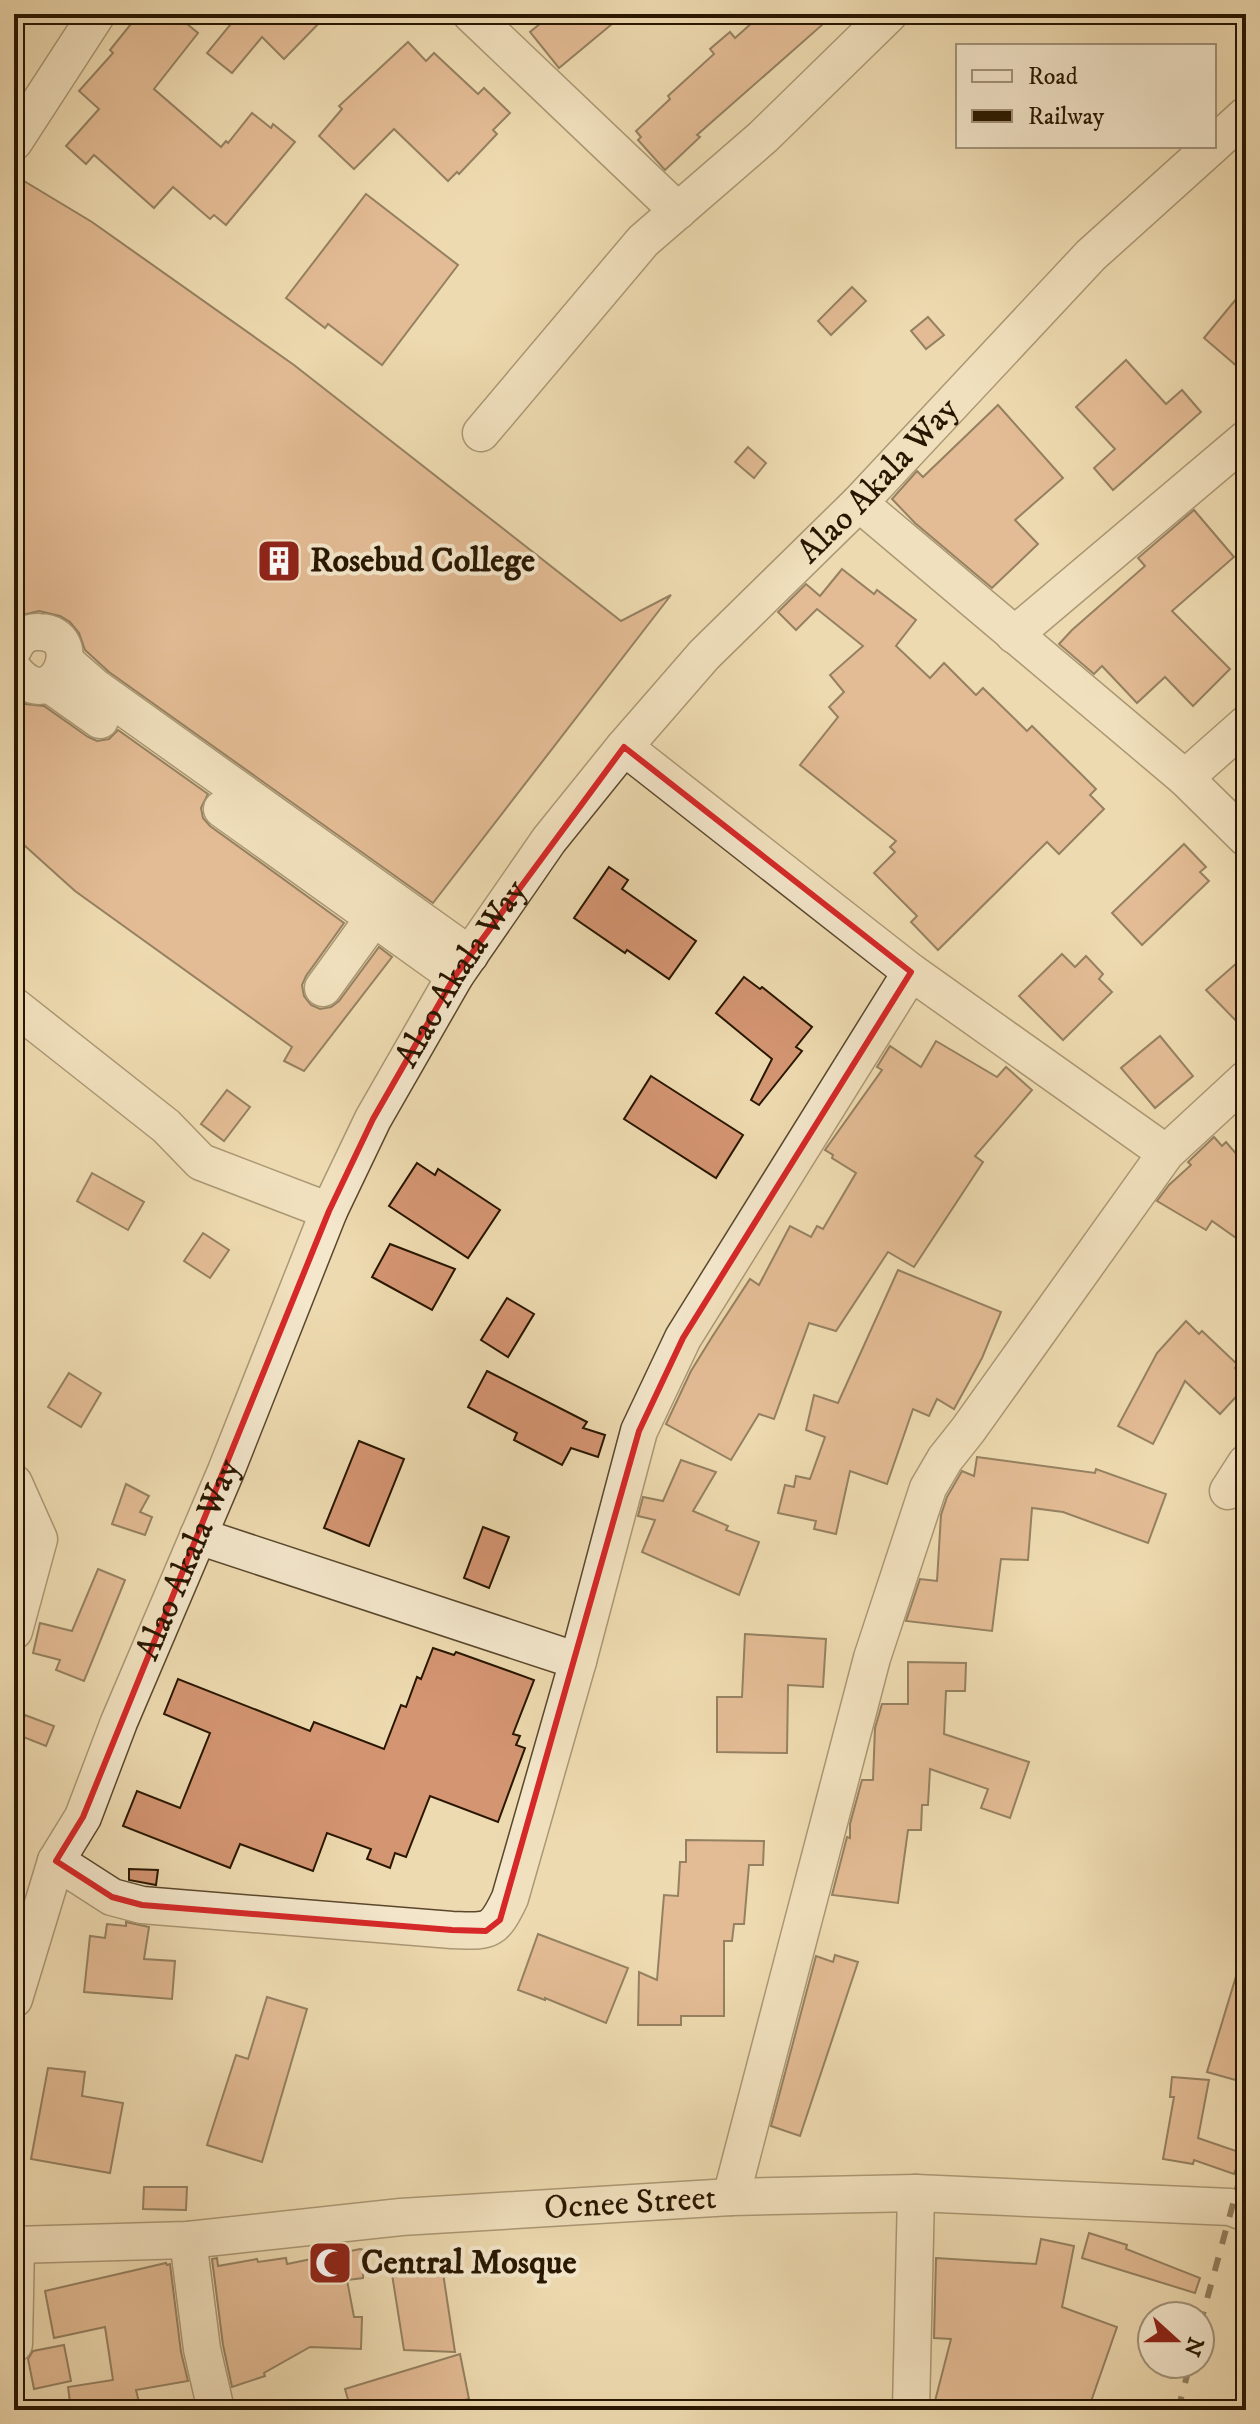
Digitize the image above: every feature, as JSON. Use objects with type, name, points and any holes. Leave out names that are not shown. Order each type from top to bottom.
[{"type":"street","points":[[14,142],[97,14]]},
{"type":"street","points":[[471,14],[678,211]]},
{"type":"street","points":[[481,433],[643,241],[763,137],[883,16]]},
{"type":"street","name":"Alao Akala Way","points":[[1216,142],[1246,115]]},
{"type":"street","name":"Alao Akala Way","points":[[14,1999],[56,1861],[83,1817],[329,1211],[373,1119],[462,965],[549,840],[704,655],[859,503],[1091,255],[1210,148]]},
{"type":"street","points":[[1014,635],[1246,439]]},
{"type":"street","points":[[859,503],[1185,778],[1246,838]]},
{"type":"street","points":[[14,648],[16,642],[27,633],[41,631],[54,636],[63,647],[57,672],[35,686],[22,680],[14,670]]},
{"type":"street","points":[[57,672],[373,919],[462,965]]},
{"type":"street","points":[[57,672],[96,688],[462,965]]},
{"type":"street","points":[[1185,778],[1246,724]]},
{"type":"street","points":[[624,747],[911,972],[1166,1153]]},
{"type":"street","points":[[323,988],[373,919]]},
{"type":"street","points":[[56,1861],[112,1897],[142,1905],[486,1931],[500,1920],[510,1898],[578,1661],[639,1431],[683,1338],[911,972]]},
{"type":"street","points":[[14,1006],[166,1126],[201,1162],[329,1211]]},
{"type":"street","points":[[731,2197],[872,1658],[928,1488],[945,1459],[1166,1153],[1239,1099]]},
{"type":"street","points":[[14,1483],[39,1539],[14,1631]]},
{"type":"street","points":[[198,1536],[578,1661]]},
{"type":"street","points":[[911,2410],[916,2193]]},
{"type":"street","name":"Ocnee Street","points":[[22,2237],[188,2240],[401,2217],[731,2197],[916,2193],[1230,2207],[1246,2213]]},
{"type":"street","points":[[14,2344],[22,2237]]},
{"type":"street","points":[[188,2240],[202,2349],[216,2410]]},
{"type":"highlighted area","points":[[624,747],[911,972],[683,1338],[639,1431],[500,1920],[486,1931],[452,1930],[142,1905],[112,1897],[56,1861],[83,1817],[329,1211],[373,1119],[455,976]]},
{"type":"building","points":[[139,14],[175,14],[198,33],[154,89],[221,147],[226,141],[228,143],[252,113],[271,128],[273,124],[295,142],[226,225],[214,215],[210,219],[173,187],[154,208],[94,155],[86,164],[66,146],[99,109],[79,91],[113,53],[110,50]]},
{"type":"building","points":[[239,14],[328,14],[284,59],[262,37],[232,73],[207,53]]},
{"type":"building","points":[[552,14],[624,14],[559,68],[530,32]]},
{"type":"building","points":[[762,14],[813,14],[822,25],[697,135],[700,137],[665,170],[638,140],[641,137],[636,131],[670,99],[668,96],[714,54],[710,49],[730,32],[735,38]]},
{"type":"building","points":[[408,42],[426,61],[434,53],[478,94],[484,88],[510,113],[493,130],[497,134],[459,174],[457,172],[448,181],[394,129],[354,169],[319,136],[342,109],[339,106]]},
{"type":"building","name":"Rosebud College","points":[[14,175],[92,222],[294,365],[621,621],[671,595],[433,903],[109,672],[85,650],[79,633],[70,622],[39,611],[14,617]]},
{"type":"building","points":[[366,194],[458,265],[382,365],[328,324],[325,328],[286,298]]},
{"type":"building","points":[[852,287],[866,301],[831,335],[818,321]]},
{"type":"building","points":[[1246,287],[1246,374],[1204,338]]},
{"type":"building","points":[[928,317],[944,335],[926,349],[911,331]]},
{"type":"building","points":[[1126,360],[1166,404],[1182,390],[1201,412],[1113,490],[1094,468],[1115,449],[1076,407]]},
{"type":"building","points":[[998,405],[1063,478],[1015,520],[1038,544],[992,588],[915,523],[892,499],[917,471],[923,477]]},
{"type":"building","points":[[748,447],[766,463],[754,478],[735,462]]},
{"type":"building","points":[[1194,510],[1234,557],[1172,611],[1230,669],[1193,706],[1165,677],[1137,703],[1102,666],[1094,674],[1059,644],[1145,566],[1138,558]]},
{"type":"building","points":[[842,569],[874,594],[877,590],[916,620],[896,646],[930,678],[944,663],[976,695],[983,688],[1027,731],[1032,726],[1096,789],[1090,795],[1104,809],[1059,854],[1047,842],[938,950],[911,922],[917,916],[874,873],[895,852],[890,847],[896,841],[800,765],[838,717],[829,707],[844,692],[830,675],[863,646],[817,609],[796,630],[778,612],[806,584],[820,596]]},
{"type":"building","points":[[14,698],[25,704],[44,706],[97,741],[109,739],[118,730],[208,794],[201,808],[203,818],[210,826],[344,923],[302,985],[304,996],[311,1005],[320,1009],[331,1007],[339,1001],[379,947],[392,957],[304,1071],[284,1061],[292,1047],[75,891],[14,836]]},
{"type":"building","points":[[1184,844],[1206,867],[1200,872],[1209,881],[1142,945],[1112,913]]},
{"type":"building","points":[[609,867],[628,880],[622,889],[696,941],[669,979],[574,918]]},
{"type":"building","points":[[1062,954],[1075,967],[1086,956],[1103,974],[1099,979],[1112,992],[1063,1040],[1019,996]]},
{"type":"building","points":[[1246,955],[1246,1031],[1206,990]]},
{"type":"building","points":[[744,977],[760,989],[762,987],[812,1027],[796,1047],[802,1051],[759,1105],[751,1100],[772,1059],[716,1013]]},
{"type":"building","points":[[1160,1036],[1193,1076],[1155,1108],[1121,1068]]},
{"type":"building","points":[[936,1041],[997,1077],[1006,1067],[1032,1090],[975,1156],[983,1162],[914,1267],[888,1252],[836,1331],[809,1323],[774,1419],[759,1414],[731,1460],[666,1424],[691,1371],[712,1337],[750,1279],[759,1285],[790,1226],[811,1237],[817,1226],[823,1229],[856,1173],[825,1150],[882,1070],[877,1067],[890,1046],[921,1067]]},
{"type":"building","points":[[651,1076],[743,1135],[716,1178],[624,1119]]},
{"type":"building","points":[[227,1090],[250,1107],[224,1141],[201,1124]]},
{"type":"building","points":[[1214,1137],[1222,1146],[1226,1142],[1246,1165],[1246,1245],[1212,1221],[1206,1230],[1157,1201],[1191,1165],[1188,1162]]},
{"type":"building","points":[[417,1163],[435,1175],[438,1169],[500,1210],[468,1258],[389,1206]]},
{"type":"building","points":[[92,1173],[144,1202],[128,1230],[77,1201]]},
{"type":"building","points":[[203,1233],[229,1250],[210,1278],[184,1261]]},
{"type":"building","points":[[390,1244],[455,1269],[432,1310],[372,1277]]},
{"type":"building","points":[[898,1270],[1001,1312],[982,1358],[954,1409],[937,1399],[929,1416],[913,1409],[887,1484],[850,1471],[836,1534],[814,1529],[816,1521],[778,1513],[785,1485],[794,1487],[796,1476],[810,1479],[825,1437],[806,1430],[814,1395],[838,1403]]},
{"type":"building","points":[[507,1298],[534,1314],[508,1357],[481,1340]]},
{"type":"building","points":[[1186,1321],[1199,1334],[1202,1331],[1238,1365],[1235,1368],[1246,1378],[1246,1386],[1220,1414],[1185,1381],[1153,1444],[1118,1426],[1157,1353]]},
{"type":"building","points":[[487,1371],[587,1422],[583,1428],[605,1435],[598,1457],[571,1448],[562,1465],[514,1440],[517,1433],[468,1407]]},
{"type":"building","points":[[69,1373],[101,1393],[81,1427],[48,1407]]},
{"type":"building","points":[[359,1441],[404,1459],[369,1546],[324,1528]]},
{"type":"building","points":[[977,1457],[1095,1473],[1096,1469],[1166,1494],[1148,1543],[1063,1512],[1032,1508],[1028,1560],[1001,1559],[992,1631],[906,1621],[920,1579],[937,1581],[941,1515],[962,1471],[974,1476]]},
{"type":"building","points":[[681,1460],[716,1472],[693,1511],[728,1526],[726,1530],[759,1542],[739,1595],[642,1552],[655,1520],[638,1516],[643,1497],[663,1501]]},
{"type":"building","points":[[126,1484],[149,1496],[140,1512],[152,1517],[145,1535],[112,1524]]},
{"type":"building","points":[[483,1527],[509,1537],[489,1588],[464,1578]]},
{"type":"building","points":[[98,1569],[125,1580],[84,1681],[56,1670],[60,1660],[33,1653],[40,1623],[72,1631]]},
{"type":"building","points":[[745,1634],[826,1639],[823,1687],[788,1685],[787,1753],[717,1752],[717,1697],[742,1697]]},
{"type":"building","points":[[433,1648],[454,1655],[456,1652],[534,1680],[513,1734],[520,1736],[516,1745],[525,1748],[498,1822],[430,1796],[406,1857],[395,1853],[390,1868],[367,1859],[371,1849],[327,1833],[313,1871],[240,1844],[230,1868],[123,1826],[137,1791],[180,1808],[210,1733],[164,1714],[178,1679],[310,1731],[314,1722],[384,1749],[401,1705],[406,1707],[417,1677],[421,1679]]},
{"type":"building","points":[[908,1662],[966,1663],[965,1691],[946,1691],[944,1734],[1029,1762],[1010,1818],[981,1808],[988,1789],[930,1769],[928,1805],[922,1805],[921,1830],[908,1830],[898,1903],[832,1895],[847,1837],[850,1838],[850,1824],[862,1780],[873,1780],[875,1728],[882,1704],[908,1704]]},
{"type":"building","points":[[25,1715],[54,1726],[46,1746],[18,1735]]},
{"type":"building","points":[[686,1840],[764,1841],[763,1865],[749,1865],[744,1924],[734,1924],[732,1941],[724,1941],[724,2016],[681,2016],[681,2025],[638,2025],[639,1972],[657,1980],[664,1895],[678,1896],[680,1862],[686,1862]]},
{"type":"building","points":[[129,1869],[158,1870],[156,1885],[129,1880]]},
{"type":"building","points":[[126,1922],[149,1927],[144,1959],[175,1961],[172,1999],[84,1992],[90,1936],[105,1938],[107,1924],[126,1926]]},
{"type":"building","points":[[538,1934],[628,1968],[606,2023],[518,1990]]},
{"type":"building","points":[[835,1955],[858,1962],[800,2136],[771,2126],[816,1956],[833,1962]]},
{"type":"building","points":[[1241,1960],[1246,1961],[1246,2083],[1207,2072]]},
{"type":"building","points":[[267,1997],[307,2009],[262,2162],[207,2145],[236,2055],[248,2059]]},
{"type":"building","points":[[48,2068],[85,2072],[82,2096],[123,2103],[110,2173],[31,2159]]},
{"type":"building","points":[[1172,2077],[1209,2080],[1198,2138],[1242,2153],[1234,2174],[1194,2160],[1193,2164],[1163,2159],[1174,2097],[1170,2097]]},
{"type":"building","points":[[144,2187],[187,2187],[186,2210],[143,2209]]},
{"type":"building","points":[[1089,2233],[1127,2245],[1126,2249],[1200,2278],[1195,2293],[1082,2258]]},
{"type":"building","points":[[1041,2239],[1074,2246],[1062,2307],[1117,2327],[1088,2410],[968,2410],[935,2401],[951,2339],[934,2338],[936,2258],[1036,2264]]},
{"type":"building","points":[[364,2250],[363,2278],[347,2280],[354,2317],[362,2317],[361,2349],[310,2347],[264,2373],[265,2376],[232,2387],[223,2345],[212,2259],[217,2258],[218,2266],[286,2258],[287,2264]]},
{"type":"building","points":[[441,2260],[455,2352],[404,2350],[391,2268]]},
{"type":"building","points":[[170,2264],[181,2352],[188,2381],[136,2390],[141,2410],[71,2410],[68,2387],[113,2380],[105,2327],[54,2338],[45,2291]]},
{"type":"building","points":[[64,2345],[71,2381],[34,2389],[28,2359],[33,2351]]},
{"type":"building","points":[[460,2354],[469,2399],[421,2410],[351,2410],[345,2389]]},
{"type":"railway","points":[[1207,2300],[1246,2156]]},
{"type":"railway","points":[[1178,2410],[1186,2380]]},
{"type":"place","name":"Rosebud College","points":[[279,561]]},
{"type":"place","name":"Central Mosque","points":[[330,2263]]}]
